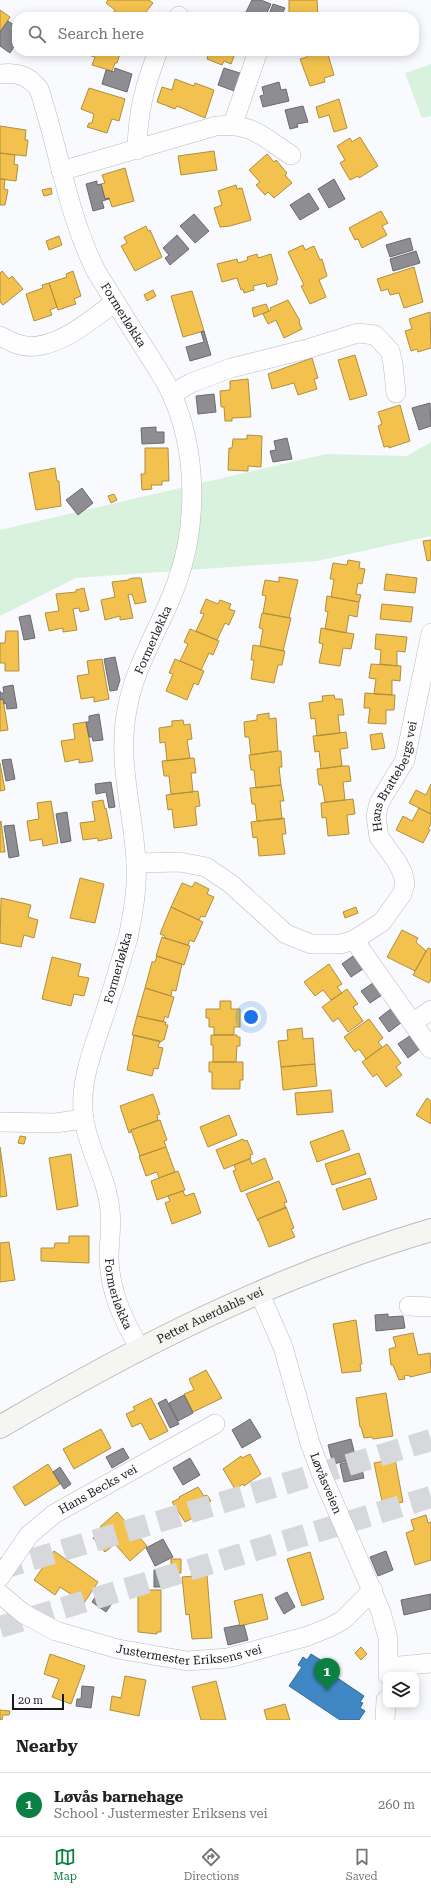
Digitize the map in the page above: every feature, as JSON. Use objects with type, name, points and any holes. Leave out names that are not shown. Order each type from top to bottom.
[{"type":"street","points":[[137,150],[138,119],[145,85],[156,56]]},
{"type":"street","points":[[233,124],[255,56]]},
{"type":"street","name":"Formerløkka","points":[[0,74],[10,73],[23,75],[33,81],[39,89],[61,171],[86,250],[115,302],[172,394],[188,455],[192,496],[191,516],[188,541],[180,575],[173,594],[141,662],[127,709],[123,744],[124,774],[136,863],[133,915],[128,938],[86,1073],[83,1100],[84,1119],[91,1147],[108,1196],[111,1218],[109,1258],[112,1285],[120,1312],[140,1348]]},
{"type":"street","points":[[61,171],[216,126],[233,124],[252,129],[291,155]]},
{"type":"street","points":[[0,336],[18,344],[35,346],[55,342],[78,329],[115,302]]},
{"type":"street","points":[[172,394],[192,383],[231,368],[358,333],[375,335],[390,351],[396,393]]},
{"type":"street","name":"Hans Brattebergs vei","points":[[136,863],[180,862],[206,868],[231,884],[286,934],[300,940],[325,945],[354,940],[382,922],[402,894],[405,884],[403,874],[397,862],[379,837],[376,816],[380,803],[405,760],[431,633]]},
{"type":"street","points":[[354,940],[431,1049]]},
{"type":"street","points":[[412,1023],[431,1010]]},
{"type":"street","points":[[0,1122],[55,1123],[84,1119]]},
{"type":"street","name":"Petter Auerdahls vei","points":[[0,1427],[140,1348],[189,1323],[259,1292],[365,1251],[431,1230]]},
{"type":"street","name":"Løvåsveien","points":[[259,1292],[284,1347],[310,1443],[321,1472],[373,1590],[387,1632],[389,1671]]},
{"type":"street","points":[[409,1306],[431,1307]]},
{"type":"street","name":"Hans Becks vei","points":[[0,1577],[19,1547],[40,1525],[102,1487],[191,1439],[215,1424]]},
{"type":"street","name":"Justermester Eriksens vei","points":[[0,1594],[24,1614],[56,1631],[118,1649],[187,1661],[228,1658],[315,1633],[343,1620],[373,1590]]},
{"type":"street","points":[[389,1671],[431,1663]]},
{"type":"street","points":[[385,1720],[386,1708]]},
{"type":"green space","points":[[431,64],[431,116],[422,118],[405,73]]},
{"type":"green space","points":[[431,442],[431,536],[317,561],[76,578],[0,616],[0,530],[326,454],[407,456]]},
{"type":"building: Homes","points":[[108,0],[149,0],[153,3],[146,12],[114,12],[115,10],[106,3]]},
{"type":"building: Homes","points":[[289,0],[317,0],[318,12],[289,12]]},
{"type":"building: Homes","points":[[0,10],[10,17],[0,32]]},
{"type":"building: Homes","points":[[92,56],[119,56],[112,71],[92,65],[95,57]]},
{"type":"building: Homes","points":[[208,56],[234,56],[231,64],[224,61],[222,65],[207,59]]},
{"type":"building: Homes","points":[[328,56],[334,75],[324,78],[325,82],[310,86],[300,59],[307,57]]},
{"type":"building: Homes","points":[[175,79],[194,86],[195,83],[214,90],[205,118],[177,106],[175,109],[157,102],[162,87],[172,90]]},
{"type":"building: Homes","points":[[89,88],[125,99],[119,121],[112,119],[107,133],[87,127],[89,123],[92,123],[94,114],[81,109]]},
{"type":"building: Homes","points":[[339,99],[347,128],[334,132],[329,115],[319,118],[316,107]]},
{"type":"building: Homes","points":[[0,126],[26,130],[25,140],[28,140],[26,156],[0,153]]},
{"type":"building: Homes","points":[[360,137],[378,166],[359,178],[358,176],[350,180],[340,163],[345,160],[337,146],[350,138],[352,142]]},
{"type":"building: Homes","points":[[214,151],[217,170],[181,175],[178,156]]},
{"type":"building: Homes","points":[[0,153],[15,155],[14,164],[18,165],[16,181],[0,179]]},
{"type":"building: Homes","points":[[267,154],[274,162],[276,160],[287,173],[285,175],[292,183],[274,198],[268,192],[265,195],[256,185],[260,182],[249,170]]},
{"type":"building: Homes","points":[[125,168],[134,201],[112,207],[109,198],[105,199],[101,184],[105,183],[102,175]]},
{"type":"building: Homes","points":[[0,179],[5,179],[4,189],[8,190],[5,205],[0,205]]},
{"type":"building: Homes","points":[[236,185],[237,189],[242,188],[251,220],[230,226],[220,227],[214,208],[222,205],[218,191]]},
{"type":"building: Homes","points":[[51,188],[52,194],[44,196],[42,190]]},
{"type":"building: Homes","points":[[381,211],[388,223],[382,226],[387,235],[362,248],[358,239],[355,240],[349,228]]},
{"type":"building: Homes","points":[[146,226],[148,231],[150,230],[162,257],[135,271],[121,246],[127,243],[124,237]]},
{"type":"building: Homes","points":[[59,236],[62,245],[49,250],[46,241]]},
{"type":"building: Homes","points":[[303,245],[305,250],[314,246],[320,260],[322,259],[327,276],[319,280],[326,297],[310,304],[301,286],[304,285],[288,252]]},
{"type":"building: Homes","points":[[257,254],[258,258],[271,254],[278,280],[276,281],[277,284],[267,287],[266,283],[253,286],[254,290],[244,293],[243,289],[241,290],[237,278],[222,282],[217,264],[237,259],[238,263],[248,260],[247,257]]},
{"type":"building: Homes","points":[[414,267],[423,302],[404,308],[399,293],[390,295],[388,289],[381,291],[377,279]]},
{"type":"building: Homes","points":[[2,271],[9,279],[12,276],[23,289],[3,305],[0,302],[0,273]]},
{"type":"building: Homes","points":[[73,271],[81,296],[74,299],[76,304],[58,310],[49,283],[67,277],[66,274]]},
{"type":"building: Homes","points":[[49,283],[57,307],[50,310],[52,315],[34,321],[26,294],[43,288],[42,285]]},
{"type":"building: Homes","points":[[153,290],[156,296],[147,301],[144,295]]},
{"type":"building: Homes","points":[[192,291],[204,331],[183,337],[171,296]]},
{"type":"building: Homes","points":[[288,300],[300,321],[299,322],[302,329],[284,338],[276,320],[268,324],[263,314],[271,310],[270,308]]},
{"type":"building: Homes","points":[[266,304],[269,311],[254,317],[252,308]]},
{"type":"building: Homes","points":[[430,312],[431,348],[418,352],[417,349],[411,351],[405,331],[412,329],[409,319]]},
{"type":"building: Homes","points":[[355,355],[367,395],[350,400],[338,360]]},
{"type":"building: Homes","points":[[312,358],[318,378],[314,379],[317,389],[298,395],[294,383],[272,389],[268,374]]},
{"type":"building: Homes","points":[[248,379],[251,417],[232,418],[232,421],[225,421],[224,407],[221,407],[220,391],[230,390],[230,381]]},
{"type":"building: Homes","points":[[400,405],[410,441],[389,448],[389,446],[384,447],[378,426],[382,424],[378,412]]},
{"type":"building: Homes","points":[[247,435],[262,436],[261,467],[248,466],[248,471],[228,470],[229,448],[232,448],[233,439],[247,439]]},
{"type":"building: Homes","points":[[145,448],[168,448],[169,481],[162,481],[162,485],[151,485],[152,489],[142,490],[141,474],[145,474]]},
{"type":"building: Homes","points":[[55,468],[57,481],[59,481],[61,506],[36,510],[29,473]]},
{"type":"building: Homes","points":[[114,494],[117,500],[111,503],[108,496]]},
{"type":"building: Homes","points":[[431,540],[431,560],[427,561],[423,541]]},
{"type":"building: Homes","points":[[348,560],[360,562],[359,568],[365,569],[362,584],[358,583],[356,594],[361,595],[359,602],[331,597],[334,579],[330,579],[333,563],[347,565]]},
{"type":"building: Homes","points":[[386,574],[417,578],[415,593],[384,590]]},
{"type":"building: Homes","points":[[279,577],[298,580],[289,618],[263,613],[266,596],[262,595],[265,580],[279,582]]},
{"type":"building: Homes","points":[[133,578],[141,578],[146,602],[135,604],[132,594],[128,595],[133,618],[120,620],[120,616],[105,620],[101,600],[115,597],[112,582],[129,580]]},
{"type":"building: Homes","points":[[84,588],[89,610],[80,612],[79,608],[73,609],[77,630],[63,632],[63,628],[49,631],[45,613],[59,611],[56,594],[76,592],[76,590]]},
{"type":"building: Homes","points":[[327,596],[359,602],[357,617],[349,615],[346,633],[325,629],[328,612],[325,611]]},
{"type":"building: Homes","points":[[206,599],[218,604],[220,600],[231,604],[229,609],[235,611],[229,625],[225,623],[217,640],[196,631],[204,614],[200,613]]},
{"type":"building: Homes","points":[[382,604],[413,607],[411,622],[380,619]]},
{"type":"building: Homes","points":[[262,613],[291,618],[283,651],[260,646],[263,629],[259,628]]},
{"type":"building: Homes","points":[[321,628],[354,634],[351,649],[343,648],[340,666],[319,663],[323,644],[319,643]]},
{"type":"building: Homes","points":[[190,629],[219,641],[213,655],[209,653],[201,670],[180,661],[188,644],[184,642]]},
{"type":"building: Homes","points":[[6,631],[18,631],[19,671],[5,671],[5,663],[0,663],[0,643],[5,643]]},
{"type":"building: Homes","points":[[376,634],[407,637],[405,652],[397,651],[397,666],[380,664],[381,650],[375,649]]},
{"type":"building: Homes","points":[[253,645],[285,651],[282,665],[278,665],[274,683],[251,679],[254,660],[251,660]]},
{"type":"building: Homes","points":[[102,659],[109,699],[94,702],[94,697],[81,699],[77,676],[89,674],[87,661]]},
{"type":"building: Homes","points":[[175,659],[204,671],[198,685],[194,683],[187,700],[166,691],[173,674],[169,673]]},
{"type":"building: Homes","points":[[371,664],[401,666],[400,681],[392,680],[392,695],[374,694],[376,679],[369,678]]},
{"type":"building: Homes","points":[[365,693],[395,695],[394,710],[386,710],[386,724],[368,723],[370,708],[364,708]]},
{"type":"building: Homes","points":[[334,695],[335,699],[342,699],[344,715],[338,715],[340,733],[317,736],[315,718],[311,719],[309,703],[323,701],[322,696]]},
{"type":"building: Homes","points":[[3,699],[8,730],[0,731],[0,700]]},
{"type":"building: Homes","points":[[269,713],[269,719],[276,718],[278,751],[251,755],[249,737],[245,737],[244,722],[257,720],[257,715]]},
{"type":"building: Homes","points":[[183,720],[184,725],[190,724],[192,739],[187,740],[190,758],[167,761],[165,742],[160,743],[159,728],[172,726],[172,721]]},
{"type":"building: Homes","points":[[86,722],[93,761],[79,763],[79,759],[65,762],[61,741],[75,739],[73,724]]},
{"type":"building: Homes","points":[[346,732],[348,748],[340,749],[342,766],[321,769],[319,751],[315,752],[313,736]]},
{"type":"building: Homes","points":[[382,733],[385,748],[372,750],[370,735]]},
{"type":"building: Homes","points":[[281,751],[282,767],[279,767],[281,785],[256,788],[254,770],[251,770],[249,755]]},
{"type":"building: Homes","points":[[194,758],[196,773],[191,773],[193,792],[171,794],[169,776],[164,776],[162,761]]},
{"type":"building: Homes","points":[[0,763],[5,790],[0,791]]},
{"type":"building: Homes","points":[[349,766],[351,781],[343,782],[345,800],[325,802],[322,785],[319,785],[317,769]]},
{"type":"building: Homes","points":[[431,784],[431,814],[409,803],[416,790],[426,795]]},
{"type":"building: Homes","points":[[281,785],[284,801],[280,801],[282,819],[257,821],[255,804],[252,804],[250,788]]},
{"type":"building: Homes","points":[[198,791],[200,806],[195,807],[197,825],[174,828],[172,809],[168,810],[166,795]]},
{"type":"building: Homes","points":[[353,799],[355,814],[347,815],[349,834],[328,836],[326,817],[322,818],[321,803]]},
{"type":"building: Homes","points":[[103,800],[112,838],[98,841],[98,838],[83,840],[80,823],[95,821],[92,802]]},
{"type":"building: Homes","points":[[51,801],[58,843],[43,846],[42,839],[30,841],[27,821],[39,819],[37,803]]},
{"type":"building: Homes","points":[[419,808],[431,814],[431,824],[428,829],[430,830],[423,843],[396,830],[403,816],[412,821]]},
{"type":"building: Homes","points":[[284,818],[286,834],[282,834],[285,854],[259,856],[257,837],[253,838],[251,822]]},
{"type":"building: Homes","points":[[1,821],[5,852],[0,852]]},
{"type":"building: Homes","points":[[80,878],[104,884],[95,923],[70,918]]},
{"type":"building: Homes","points":[[195,882],[209,889],[207,894],[214,897],[205,917],[201,916],[199,920],[171,907],[182,883],[192,887]]},
{"type":"building: Homes","points":[[1,898],[31,905],[28,917],[38,920],[34,938],[24,935],[21,947],[0,943]]},
{"type":"building: Homes","points":[[171,907],[203,922],[194,942],[190,940],[188,945],[164,938],[165,936],[160,934]]},
{"type":"building: Homes","points":[[356,907],[358,913],[345,918],[343,912]]},
{"type":"building: Homes","points":[[402,930],[418,938],[416,942],[426,951],[415,971],[387,957]]},
{"type":"building: Homes","points":[[162,937],[190,946],[184,965],[156,956]]},
{"type":"building: Homes","points":[[428,948],[431,949],[431,979],[429,983],[413,975]]},
{"type":"building: Homes","points":[[157,956],[182,964],[176,991],[172,990],[171,996],[145,988],[152,962],[155,962]]},
{"type":"building: Homes","points":[[52,957],[81,964],[78,976],[89,978],[84,996],[74,994],[71,1006],[42,999]]},
{"type":"building: Homes","points":[[329,964],[342,984],[337,987],[342,993],[331,1000],[323,990],[315,996],[304,982]]},
{"type":"building: Homes","points":[[145,988],[174,997],[168,1018],[165,1016],[163,1022],[137,1016]]},
{"type":"building: Homes","points":[[347,989],[358,1004],[353,1007],[363,1021],[348,1032],[338,1018],[333,1022],[322,1007]]},
{"type":"building: Homes","points":[[220,1001],[231,1001],[231,1009],[240,1009],[240,1027],[234,1027],[234,1035],[214,1035],[214,1027],[209,1027],[209,1018],[206,1018],[206,1009],[220,1009]]},
{"type":"building: Homes","points":[[137,1016],[166,1022],[165,1025],[168,1025],[164,1040],[161,1042],[132,1035]]},
{"type":"building: Homes","points":[[369,1019],[383,1038],[378,1042],[382,1047],[366,1059],[359,1049],[355,1052],[344,1037]]},
{"type":"building: Homes","points":[[302,1028],[303,1039],[313,1038],[315,1064],[281,1067],[278,1041],[288,1040],[287,1030]]},
{"type":"building: Homes","points":[[134,1035],[160,1041],[158,1047],[163,1048],[158,1069],[154,1068],[152,1076],[127,1070]]},
{"type":"building: Homes","points":[[211,1035],[237,1035],[237,1037],[240,1037],[240,1046],[237,1046],[236,1062],[213,1062],[213,1045],[211,1045]]},
{"type":"building: Homes","points":[[387,1044],[401,1063],[396,1067],[402,1075],[386,1087],[377,1074],[373,1077],[362,1062]]},
{"type":"building: Homes","points":[[209,1062],[243,1062],[243,1080],[240,1080],[240,1089],[212,1089],[212,1072],[209,1072]]},
{"type":"building: Homes","points":[[315,1064],[317,1086],[283,1090],[281,1067]]},
{"type":"building: Homes","points":[[331,1090],[333,1112],[297,1115],[295,1093]]},
{"type":"building: Homes","points":[[153,1094],[160,1114],[157,1115],[158,1120],[131,1130],[129,1133],[120,1106]]},
{"type":"building: Homes","points":[[427,1098],[431,1101],[431,1124],[416,1115]]},
{"type":"building: Homes","points":[[229,1115],[237,1135],[208,1147],[200,1127]]},
{"type":"building: Homes","points":[[160,1120],[167,1140],[164,1141],[166,1147],[140,1156],[131,1130]]},
{"type":"building: Homes","points":[[343,1130],[350,1150],[317,1162],[310,1142]]},
{"type":"building: Homes","points":[[20,1136],[26,1137],[24,1144],[18,1143]]},
{"type":"building: Homes","points":[[243,1139],[244,1141],[247,1140],[253,1154],[250,1155],[251,1158],[224,1169],[216,1150]]},
{"type":"building: Homes","points":[[0,1147],[7,1196],[0,1197]]},
{"type":"building: Homes","points":[[166,1147],[175,1172],[159,1178],[157,1172],[146,1176],[139,1156]]},
{"type":"building: Homes","points":[[359,1153],[366,1174],[332,1185],[325,1164]]},
{"type":"building: Homes","points":[[71,1154],[78,1206],[57,1210],[49,1158]]},
{"type":"building: Homes","points":[[265,1158],[273,1179],[241,1192],[233,1171],[236,1170],[234,1165],[250,1159],[252,1164]]},
{"type":"building: Homes","points":[[178,1171],[185,1190],[157,1200],[151,1181]]},
{"type":"building: Homes","points":[[370,1178],[377,1199],[343,1210],[336,1189]]},
{"type":"building: Homes","points":[[279,1181],[287,1202],[284,1203],[286,1208],[258,1219],[258,1221],[246,1194]]},
{"type":"building: Homes","points":[[183,1191],[185,1196],[194,1193],[201,1213],[172,1224],[165,1203],[170,1201],[168,1196]]},
{"type":"building: Homes","points":[[286,1207],[294,1228],[291,1229],[295,1237],[269,1247],[258,1219]]},
{"type":"building: Homes","points":[[69,1236],[89,1236],[89,1263],[41,1261],[41,1248],[54,1248],[55,1243],[69,1243]]},
{"type":"building: Homes","points":[[9,1242],[15,1280],[0,1282],[0,1243]]},
{"type":"building: Homes","points":[[356,1320],[362,1364],[360,1364],[361,1371],[342,1373],[333,1324]]},
{"type":"building: Homes","points":[[413,1333],[418,1355],[430,1353],[431,1372],[410,1377],[409,1375],[404,1376],[405,1379],[399,1380],[393,1365],[391,1365],[389,1349],[396,1347],[393,1337]]},
{"type":"building: Homes","points":[[206,1370],[222,1398],[193,1412],[184,1394],[194,1390],[189,1379]]},
{"type":"building: Homes","points":[[386,1393],[393,1436],[373,1439],[372,1437],[364,1438],[360,1427],[356,1398]]},
{"type":"building: Homes","points":[[151,1398],[168,1431],[150,1440],[141,1423],[132,1427],[126,1414],[135,1410],[133,1407]]},
{"type":"building: Homes","points":[[101,1429],[111,1448],[74,1469],[63,1449]]},
{"type":"building: Homes","points":[[250,1454],[261,1474],[244,1486],[243,1484],[235,1489],[223,1469],[241,1456],[242,1458]]},
{"type":"building: Homes","points":[[395,1459],[403,1502],[383,1506],[374,1463]]},
{"type":"building: Homes","points":[[48,1464],[60,1484],[25,1506],[13,1487]]},
{"type":"building: Homes","points":[[198,1487],[204,1496],[207,1495],[211,1501],[208,1503],[210,1507],[203,1511],[203,1513],[185,1522],[172,1502]]},
{"type":"building: Homes","points":[[117,1512],[147,1546],[130,1561],[115,1544],[105,1552],[93,1538],[102,1530],[100,1527]]},
{"type":"building: Homes","points":[[426,1515],[428,1523],[431,1522],[431,1560],[415,1565],[406,1533],[414,1530],[411,1520]]},
{"type":"building: Homes","points":[[54,1551],[98,1582],[84,1603],[60,1587],[55,1595],[34,1580]]},
{"type":"building: Homes","points":[[310,1552],[324,1599],[302,1606],[287,1559]]},
{"type":"building: Homes","points":[[171,1559],[181,1559],[181,1573],[171,1573]]},
{"type":"building: Homes","points":[[207,1575],[212,1638],[192,1639],[189,1614],[186,1615],[182,1577]]},
{"type":"building: Homes","points":[[138,1590],[161,1590],[161,1632],[157,1632],[157,1634],[138,1632]]},
{"type":"building: Homes","points":[[262,1594],[268,1619],[240,1626],[234,1601]]},
{"type":"building: Homes","points":[[361,1647],[367,1654],[361,1660],[355,1653]]},
{"type":"building: Homes","points":[[50,1654],[85,1666],[71,1704],[52,1697],[59,1679],[44,1674]]},
{"type":"building: Homes","points":[[125,1676],[146,1680],[139,1716],[110,1710],[112,1696],[121,1698]]},
{"type":"building: Homes","points":[[216,1681],[226,1720],[201,1720],[192,1687]]},
{"type":"building: Homes","points":[[285,1704],[290,1720],[267,1720],[264,1710]]},
{"type":"building: Homes","points":[[0,1710],[10,1711],[9,1715],[3,1715],[2,1720],[0,1720]]},
{"type":"building: Schools","points":[[311,1654],[327,1664],[324,1669],[364,1696],[360,1702],[363,1703],[360,1708],[365,1711],[359,1720],[340,1720],[289,1686],[302,1667],[298,1665],[303,1657],[307,1660]]},
{"type":"building: Industry","points":[[252,0],[261,0],[271,4],[267,12],[246,12]]},
{"type":"building: Industry","points":[[273,4],[285,8],[283,12],[270,12]]},
{"type":"building: Industry","points":[[8,21],[12,24],[12,50],[10,53],[0,46],[0,32]]},
{"type":"building: Industry","points":[[115,68],[132,74],[127,92],[102,84],[106,70],[114,72]]},
{"type":"building: Industry","points":[[224,68],[243,74],[237,92],[218,85]]},
{"type":"building: Industry","points":[[279,82],[281,90],[286,89],[289,101],[263,107],[260,96],[264,95],[262,87]]},
{"type":"building: Industry","points":[[303,106],[308,122],[297,124],[298,127],[290,129],[285,110]]},
{"type":"building: Industry","points":[[334,179],[345,199],[329,208],[318,189]]},
{"type":"building: Industry","points":[[97,181],[97,185],[101,184],[105,199],[109,199],[102,201],[104,208],[93,211],[86,184]]},
{"type":"building: Industry","points":[[309,193],[319,209],[300,220],[290,205]]},
{"type":"building: Industry","points":[[194,214],[209,231],[195,243],[180,226]]},
{"type":"building: Industry","points":[[177,235],[189,249],[170,265],[165,258],[169,255],[163,248]]},
{"type":"building: Industry","points":[[410,238],[413,250],[390,257],[386,245]]},
{"type":"building: Industry","points":[[416,251],[420,263],[393,271],[390,259]]},
{"type":"building: Industry","points":[[204,331],[211,355],[190,361],[186,347],[204,342],[201,332]]},
{"type":"building: Industry","points":[[214,394],[216,412],[198,414],[196,396]]},
{"type":"building: Industry","points":[[430,403],[431,426],[419,430],[412,408]]},
{"type":"building: Industry","points":[[156,427],[156,432],[164,432],[164,443],[142,444],[141,428]]},
{"type":"building: Industry","points":[[287,438],[292,459],[273,462],[270,451],[276,450],[274,441]]},
{"type":"building: Industry","points":[[82,488],[93,503],[78,515],[66,500]]},
{"type":"building: Industry","points":[[30,615],[35,638],[24,640],[19,617]]},
{"type":"building: Industry","points":[[115,657],[120,680],[117,690],[110,691],[104,659]]},
{"type":"building: Industry","points":[[13,685],[17,708],[7,709],[6,703],[4,704],[3,699],[0,700],[0,693],[4,693],[3,687]]},
{"type":"building: Industry","points":[[99,714],[103,740],[93,741],[92,737],[89,737],[86,722],[89,722],[89,716]]},
{"type":"building: Industry","points":[[11,759],[15,779],[6,781],[2,760]]},
{"type":"building: Industry","points":[[111,782],[115,807],[109,808],[106,792],[96,794],[95,784]]},
{"type":"building: Industry","points":[[67,812],[71,841],[61,843],[56,814]]},
{"type":"building: Industry","points":[[14,825],[19,856],[9,858],[4,826]]},
{"type":"building: Industry","points":[[353,956],[363,969],[351,977],[342,964]]},
{"type":"building: Industry","points":[[373,983],[382,995],[370,1003],[361,991]]},
{"type":"building: Industry","points":[[392,1008],[402,1022],[389,1032],[379,1018]]},
{"type":"building: Industry","points":[[411,1035],[421,1048],[408,1058],[398,1044]]},
{"type":"building: Industry","points":[[388,1314],[388,1317],[403,1316],[405,1328],[376,1331],[375,1315]]},
{"type":"building: Industry","points":[[184,1395],[193,1413],[178,1421],[169,1403]]},
{"type":"building: Industry","points":[[166,1399],[179,1424],[170,1428],[158,1403]]},
{"type":"building: Industry","points":[[250,1419],[261,1437],[242,1448],[232,1430]]},
{"type":"building: Industry","points":[[351,1439],[356,1459],[333,1464],[328,1445]]},
{"type":"building: Industry","points":[[123,1448],[129,1458],[112,1468],[106,1457]]},
{"type":"building: Industry","points":[[190,1458],[200,1475],[183,1485],[173,1468]]},
{"type":"building: Industry","points":[[360,1460],[364,1478],[344,1482],[340,1464]]},
{"type":"building: Industry","points":[[60,1467],[71,1484],[64,1489],[53,1472]]},
{"type":"building: Industry","points":[[163,1539],[173,1557],[155,1566],[146,1548]]},
{"type":"building: Industry","points":[[386,1551],[393,1570],[378,1576],[370,1557]]},
{"type":"building: Industry","points":[[154,1570],[169,1570],[169,1587],[154,1587]]},
{"type":"building: Industry","points":[[103,1585],[117,1596],[106,1612],[92,1602]]},
{"type":"building: Industry","points":[[287,1592],[295,1607],[284,1614],[275,1598]]},
{"type":"building: Industry","points":[[431,1594],[431,1609],[404,1615],[401,1600]]},
{"type":"building: Industry","points":[[244,1625],[248,1640],[228,1645],[224,1628]]},
{"type":"building: Industry","points":[[82,1686],[94,1687],[91,1708],[76,1706],[77,1699],[81,1699]]},
{"type":"tunnel","points":[[0,1569],[431,1440]]},
{"type":"tunnel","points":[[0,1627],[431,1497]]},
{"type":"place","name":"Løvås barnehage","points":[[327,1691]]}]
